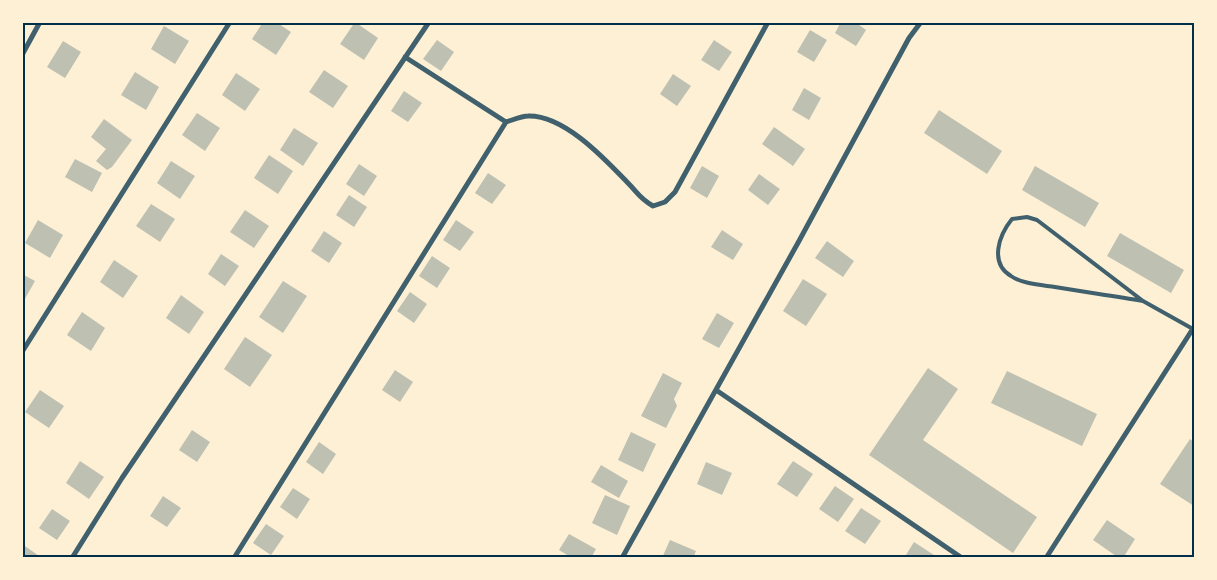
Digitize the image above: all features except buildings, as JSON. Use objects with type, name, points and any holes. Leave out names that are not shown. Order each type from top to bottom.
[{"type":"street","points":[[22,55],[40,22]]},
{"type":"street","points":[[22,352],[230,22]]},
{"type":"street","points":[[72,558],[122,478],[429,22]]},
{"type":"street","points":[[234,558],[506,122],[527,115],[539,116],[558,123],[584,142],[629,184],[640,199],[652,206],[666,202],[675,192],[768,22]]},
{"type":"street","points":[[622,558],[909,38],[921,22]]},
{"type":"street","points":[[404,57],[506,122]]},
{"type":"street","points":[[1046,558],[1194,328]]},
{"type":"street","points":[[716,390],[962,558]]},
{"type":"lane","points":[[1143,301],[1032,283],[1011,277],[1000,267],[998,248],[1003,231],[1012,219],[1027,217],[1037,220],[1143,301],[1194,328]]}]
